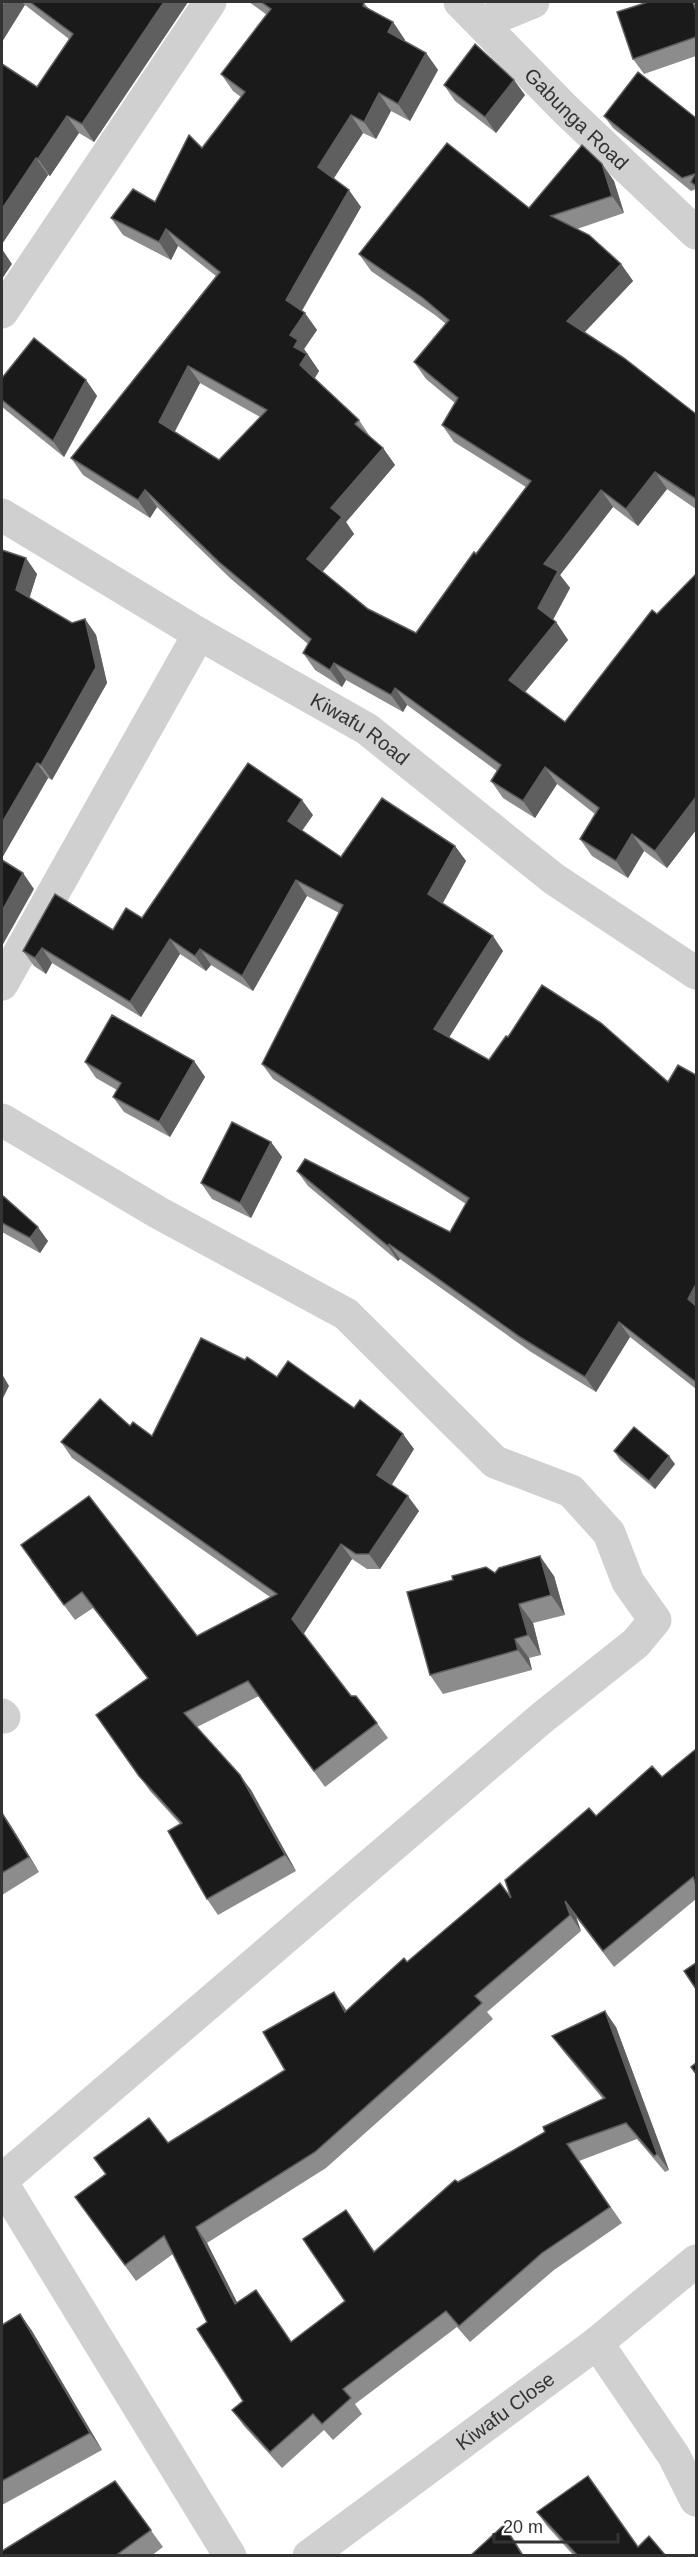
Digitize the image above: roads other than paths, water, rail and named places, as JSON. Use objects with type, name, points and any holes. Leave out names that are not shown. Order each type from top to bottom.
[{"type":"street","points":[[2,312],[210,2]]},
{"type":"street","points":[[470,12],[533,2]]},
{"type":"street","name":"Gabunga Road","points":[[470,12],[566,110],[696,233]]},
{"type":"street","name":"Kiwafu Road","points":[[2,515],[199,634],[367,729],[554,879],[696,973]]},
{"type":"street","points":[[2,984],[199,634]]},
{"type":"street","points":[[2,1120],[159,1213],[346,1314],[495,1462],[571,1491],[609,1533],[628,1582],[655,1620],[636,1643],[543,1718],[2,2181],[230,2556]]},
{"type":"street","name":"Kiwafu Close","points":[[309,2556],[597,2343],[696,2261]]},
{"type":"street","points":[[597,2343],[674,2456],[696,2500]]}]
